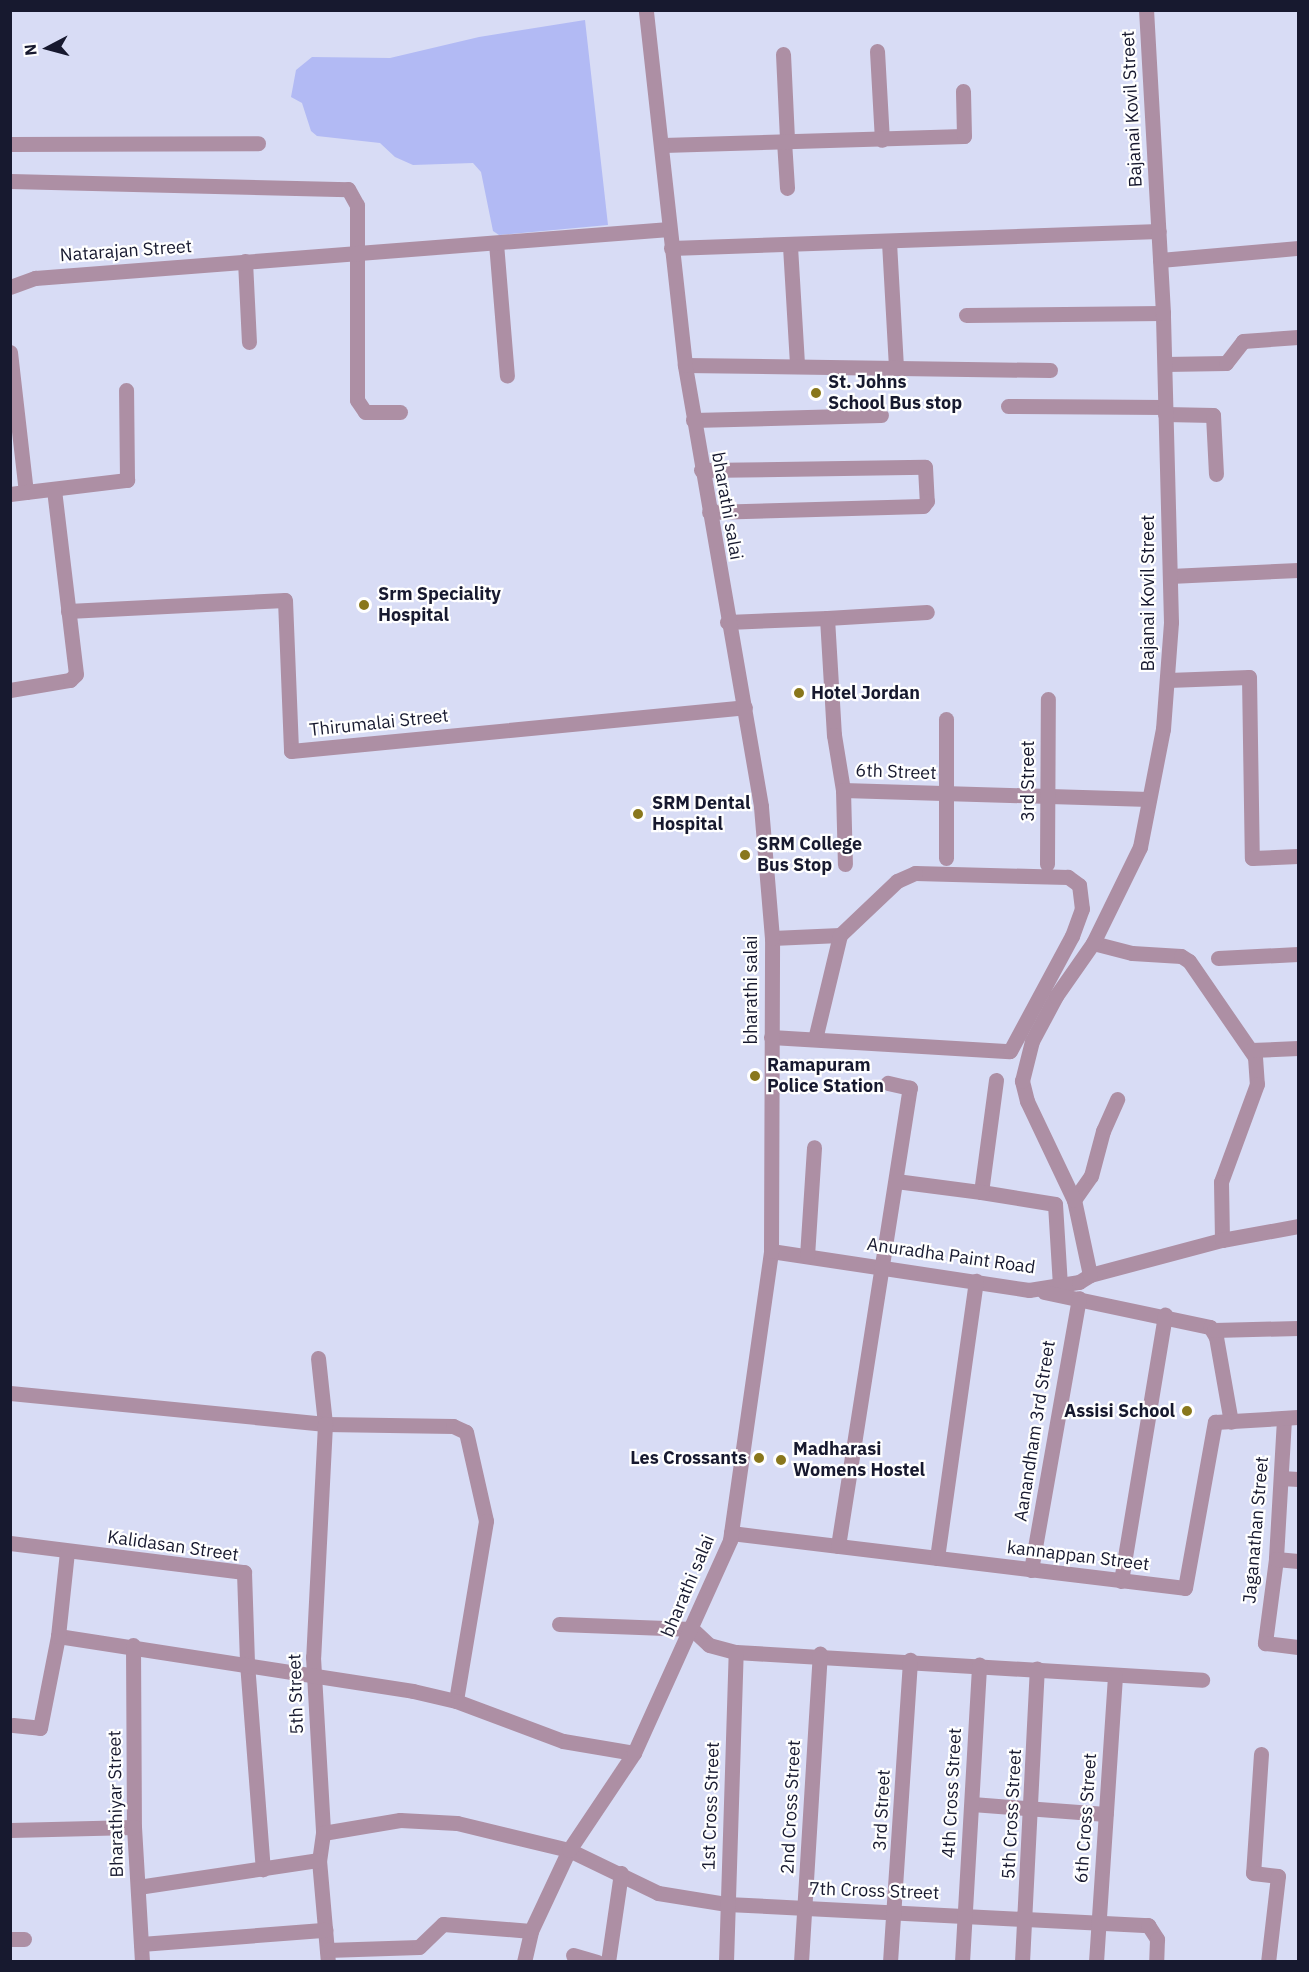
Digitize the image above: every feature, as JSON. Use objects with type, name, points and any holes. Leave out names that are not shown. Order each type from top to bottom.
[{"type":"street","name":"bharathi salai","points":[[524,1962],[531,1931],[569,1850],[634,1753],[692,1629],[731,1533],[771,1251],[772,938],[761,806],[745,706],[727,622],[685,365],[669,229],[663,145],[646,10]]},
{"type":"street","name":"Bajanai Kovil Street","points":[[1090,1275],[1074,1200],[1027,1101],[1022,1082],[1032,1041],[1056,996],[1093,943],[1140,847],[1168,680],[1170,576],[1165,364],[1146,10]]},
{"type":"street","points":[[877,51],[882,140]]},
{"type":"street","points":[[783,54],[787,188]]},
{"type":"street","points":[[663,145],[964,136],[963,91]]},
{"type":"street","points":[[10,144],[258,143]]},
{"type":"street","points":[[10,182],[348,189],[357,205],[359,252],[357,400],[365,412],[400,412]]},
{"type":"street","name":"Natarajan Street","points":[[10,287],[35,278],[669,229]]},
{"type":"street","points":[[671,248],[889,242],[1010,234],[1159,231]]},
{"type":"street","points":[[889,242],[896,366]]},
{"type":"street","points":[[496,243],[507,376]]},
{"type":"street","points":[[790,246],[797,364]]},
{"type":"street","points":[[1160,260],[1299,248]]},
{"type":"street","points":[[245,261],[249,342]]},
{"type":"street","points":[[966,315],[1163,313]]},
{"type":"street","points":[[1165,364],[1226,363],[1235,356],[1243,341],[1299,337]]},
{"type":"street","points":[[10,352],[18,493],[127,480],[126,390]]},
{"type":"street","points":[[685,365],[797,364],[1050,370]]},
{"type":"street","points":[[1008,406],[1165,410],[1213,414],[1216,474]]},
{"type":"street","points":[[693,420],[881,415]]},
{"type":"street","points":[[701,470],[925,467],[927,501],[923,506],[709,512]]},
{"type":"street","points":[[10,690],[75,678],[54,489]]},
{"type":"street","points":[[1170,576],[1299,570]]},
{"type":"street","name":"Thirumalai Street","points":[[68,611],[285,600],[291,751],[745,706]]},
{"type":"street","points":[[727,622],[927,612]]},
{"type":"street","name":"6th Street","points":[[827,618],[834,735],[843,790],[1048,798],[1149,799]]},
{"type":"street","points":[[1168,680],[1249,677],[1252,858],[1299,856]]},
{"type":"street","name":"3rd Street","points":[[1047,864],[1048,699]]},
{"type":"street","points":[[946,719],[946,858]]},
{"type":"street","points":[[843,790],[845,864]]},
{"type":"street","points":[[771,1038],[1010,1051],[1054,974],[1082,909],[1079,885],[1068,877],[915,873],[897,881],[840,935],[815,1039]]},
{"type":"street","points":[[772,938],[840,935]]},
{"type":"street","points":[[1093,943],[1132,953],[1181,956],[1189,961],[1251,1050],[1257,1084],[1221,1182],[1222,1240]]},
{"type":"street","points":[[1218,958],[1299,954]]},
{"type":"street","points":[[1251,1050],[1299,1048]]},
{"type":"street","points":[[981,1192],[996,1080]]},
{"type":"street","points":[[838,1546],[910,1088],[888,1083]]},
{"type":"street","points":[[1074,1200],[1091,1176],[1103,1131],[1117,1099]]},
{"type":"street","points":[[807,1256],[814,1148]]},
{"type":"street","points":[[896,1181],[1055,1204],[1060,1285]]},
{"type":"street","name":"Anuradha Paint Road","points":[[771,1251],[1029,1290],[1060,1285],[1222,1240],[1299,1226]]},
{"type":"street","points":[[937,1558],[976,1281]]},
{"type":"street","points":[[1029,1290],[1165,1315],[1197,1322],[1214,1330],[1299,1328]]},
{"type":"street","name":"Aanandham 3rd Street","points":[[1031,1570],[1078,1298]]},
{"type":"street","points":[[1121,1581],[1165,1315]]},
{"type":"street","points":[[1214,1330],[1231,1422],[1291,1418]]},
{"type":"street","name":"5th Street","points":[[318,1358],[325,1424],[313,1676],[323,1833],[319,1860],[327,1956]]},
{"type":"street","points":[[10,1393],[325,1424],[453,1426],[466,1432],[473,1449],[486,1521],[456,1701]]},
{"type":"street","name":"Jaganathan Street","points":[[1291,1418],[1281,1478],[1276,1559],[1265,1643],[1299,1647]]},
{"type":"street","name":"kannappan Street","points":[[731,1533],[1185,1588],[1215,1422],[1231,1422]]},
{"type":"street","points":[[1281,1478],[1299,1479]]},
{"type":"street","name":"Kalidasan Street","points":[[10,1543],[67,1552],[244,1572],[247,1663]]},
{"type":"street","points":[[13,1725],[40,1728],[58,1636],[67,1552]]},
{"type":"street","points":[[1276,1559],[1299,1561]]},
{"type":"street","points":[[559,1624],[692,1629],[709,1645],[736,1652],[820,1654],[1037,1668],[1115,1676],[1202,1680]]},
{"type":"street","points":[[58,1636],[133,1644],[456,1701],[563,1741],[634,1753]]},
{"type":"street","name":"Bharathiyar Street","points":[[133,1644],[134,1827],[142,1962]]},
{"type":"street","name":"1st Cross Street","points":[[726,1962],[736,1652]]},
{"type":"street","name":"2nd Cross Street","points":[[801,1962],[820,1654]]},
{"type":"street","name":"3rd Street","points":[[890,1962],[896,1911],[910,1660]]},
{"type":"street","points":[[247,1663],[263,1869]]},
{"type":"street","name":"4th Cross Street","points":[[962,1962],[979,1664]]},
{"type":"street","name":"5th Cross Street","points":[[1022,1962],[1033,1810],[1037,1668]]},
{"type":"street","name":"6th Cross Street","points":[[1096,1962],[1115,1676]]},
{"type":"street","points":[[1261,1754],[1253,1873],[1278,1876],[1268,1962]]},
{"type":"street","points":[[972,1804],[1106,1814]]},
{"type":"street","name":"7th Cross Street","points":[[323,1833],[400,1820],[457,1823],[569,1850],[621,1873],[658,1893],[727,1905],[965,1914],[1148,1925],[1157,1939],[1156,1962]]},
{"type":"street","points":[[10,1830],[134,1827]]},
{"type":"street","points":[[138,1887],[319,1860]]},
{"type":"street","points":[[608,1962],[621,1873]]},
{"type":"street","points":[[327,1956],[419,1947],[443,1924],[531,1931]]},
{"type":"street","points":[[141,1944],[325,1930]]},
{"type":"street","points":[[573,1955],[597,1962]]},
{"type":"water","points":[[585,20],[608,225],[499,235],[493,231],[481,172],[473,163],[413,165],[395,157],[380,143],[317,136],[311,131],[302,103],[291,97],[296,70],[312,57],[390,58],[479,37]]},
{"type":"place","name":"St. Johns School Bus stop","points":[[816,393]]},
{"type":"place","name":"Srm Speciality Hospital","points":[[364,605]]},
{"type":"place","name":"Hotel Jordan","points":[[799,693]]},
{"type":"place","name":"SRM Dental Hospital","points":[[638,814]]},
{"type":"place","name":"SRM College Bus Stop","points":[[745,855]]},
{"type":"place","name":"Ramapuram Police Station","points":[[755,1076]]},
{"type":"place","name":"Assisi School","points":[[1187,1411]]},
{"type":"place","name":"Les Crossants","points":[[759,1458]]},
{"type":"place","name":"Madharasi Womens Hostel","points":[[781,1460]]}]
